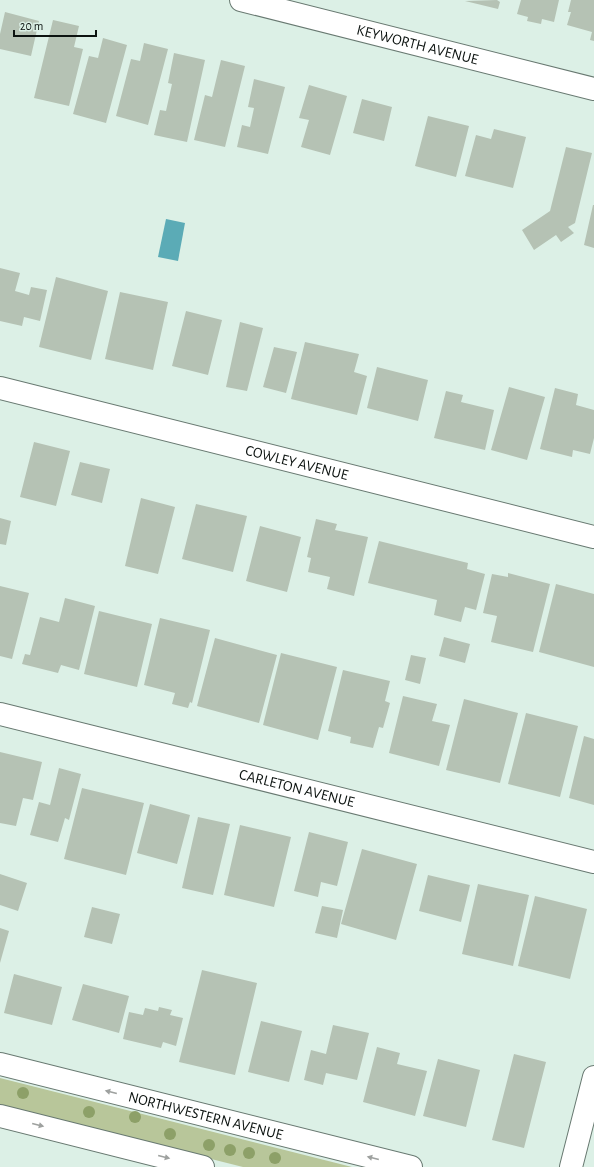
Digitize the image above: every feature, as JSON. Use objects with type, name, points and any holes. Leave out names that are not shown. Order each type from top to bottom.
[{"type":"street","name":"KEYWORTH AVENUE","points":[[241,0],[594,89]]},
{"type":"street","name":"COWLEY AVENUE","points":[[0,388],[594,538]]},
{"type":"street","name":"CARLETON AVENUE","points":[[0,714],[594,862]]},
{"type":"street","name":"NORTHWESTERN AVENUE","points":[[0,1064],[411,1167]]},
{"type":"street","points":[[571,1167],[594,1077]]},
{"type":"street","points":[[0,1116],[203,1167]]},
{"type":"green space","points":[[0,1078],[352,1167],[243,1167],[0,1106]]},
{"type":"water","points":[[166,219],[185,223],[178,261],[158,257]]},
{"type":"building","points":[[497,0],[500,2],[498,9],[465,1]]},
{"type":"building","points":[[521,0],[559,0],[554,22],[542,19],[541,24],[527,21],[528,17],[517,14]]},
{"type":"building","points":[[571,0],[594,0],[594,41],[590,40],[592,32],[567,25],[571,12],[568,12]]},
{"type":"building","points":[[5,12],[39,21],[31,56],[0,49],[0,34]]},
{"type":"building","points":[[53,20],[79,26],[74,47],[83,49],[69,106],[34,98]]},
{"type":"building","points":[[103,38],[127,45],[106,123],[73,114],[89,56],[98,58]]},
{"type":"building","points":[[144,43],[168,49],[148,125],[116,116],[131,59],[140,61]]},
{"type":"building","points":[[174,53],[205,60],[187,142],[154,135],[160,110],[166,111],[172,84],[168,83]]},
{"type":"building","points":[[221,60],[245,66],[225,147],[194,140],[205,95],[212,97]]},
{"type":"building","points":[[254,79],[285,87],[268,154],[237,147],[242,125],[250,127],[254,108],[248,107]]},
{"type":"building","points":[[309,85],[347,96],[330,155],[301,147],[309,120],[299,118]]},
{"type":"building","points":[[362,99],[392,107],[384,141],[353,133]]},
{"type":"building","points":[[428,116],[469,126],[456,177],[415,166]]},
{"type":"building","points":[[494,129],[526,137],[513,188],[465,176],[476,135],[491,139]]},
{"type":"building","points":[[566,147],[592,153],[575,223],[568,227],[574,233],[561,242],[556,235],[534,250],[522,230],[550,211]]},
{"type":"building","points":[[594,205],[594,248],[584,245]]},
{"type":"building","points":[[0,268],[20,273],[15,291],[29,295],[31,287],[47,290],[40,321],[24,317],[22,326],[0,321]]},
{"type":"building","points":[[56,277],[108,291],[91,360],[39,347]]},
{"type":"building","points":[[120,292],[168,302],[153,370],[105,359]]},
{"type":"building","points":[[186,311],[222,320],[208,375],[172,366]]},
{"type":"building","points":[[240,322],[263,328],[247,391],[226,387]]},
{"type":"building","points":[[305,342],[359,354],[354,372],[367,376],[357,415],[291,399]]},
{"type":"building","points":[[274,347],[297,352],[286,393],[263,387]]},
{"type":"building","points":[[377,367],[428,380],[418,421],[367,408]]},
{"type":"building","points":[[509,387],[545,397],[527,460],[491,450]]},
{"type":"building","points":[[555,388],[578,394],[576,405],[594,410],[594,438],[590,454],[573,450],[572,457],[540,449]]},
{"type":"building","points":[[446,391],[463,395],[461,402],[494,410],[485,450],[434,438]]},
{"type":"building","points":[[34,442],[70,451],[56,506],[20,497]]},
{"type":"building","points":[[80,462],[110,469],[102,503],[71,495]]},
{"type":"building","points":[[141,498],[175,507],[158,574],[125,566]]},
{"type":"building","points":[[196,504],[247,516],[233,572],[182,559]]},
{"type":"building","points":[[0,518],[11,521],[6,545],[0,544]]},
{"type":"building","points":[[316,519],[337,524],[335,530],[368,537],[354,596],[327,589],[330,577],[308,572],[311,558],[307,557]]},
{"type":"building","points":[[260,526],[301,537],[287,592],[246,581]]},
{"type":"building","points":[[379,541],[468,563],[467,569],[485,574],[476,610],[465,607],[461,622],[434,615],[437,600],[368,583]]},
{"type":"building","points":[[508,573],[550,584],[533,652],[491,642],[497,616],[483,613],[492,574],[508,577]]},
{"type":"building","points":[[556,584],[594,594],[594,667],[539,652]]},
{"type":"building","points":[[0,586],[29,593],[12,659],[0,656]]},
{"type":"building","points":[[65,598],[95,606],[79,670],[61,665],[58,673],[22,664],[25,654],[30,655],[40,617],[59,622]]},
{"type":"building","points":[[99,611],[152,624],[137,687],[84,674]]},
{"type":"building","points":[[160,618],[210,630],[192,703],[190,702],[188,708],[172,704],[175,693],[144,685]]},
{"type":"building","points":[[444,637],[470,644],[465,663],[439,656]]},
{"type":"building","points":[[215,638],[277,655],[259,723],[197,706]]},
{"type":"building","points":[[281,653],[337,667],[318,740],[263,725]]},
{"type":"building","points":[[411,655],[426,658],[420,684],[405,680]]},
{"type":"building","points":[[343,670],[390,681],[385,701],[390,703],[383,728],[379,727],[373,748],[350,743],[351,737],[328,731]]},
{"type":"building","points":[[403,696],[437,704],[432,721],[450,725],[439,766],[389,753]]},
{"type":"building","points":[[464,699],[518,713],[500,783],[446,770]]},
{"type":"building","points":[[526,713],[578,726],[560,797],[508,784]]},
{"type":"building","points":[[584,736],[594,739],[594,805],[569,798]]},
{"type":"building","points":[[0,752],[42,762],[33,800],[23,798],[16,826],[0,823]]},
{"type":"building","points":[[59,768],[81,774],[69,820],[65,818],[58,842],[30,835],[39,802],[50,805]]},
{"type":"building","points":[[82,788],[144,803],[126,875],[64,859]]},
{"type":"building","points":[[150,804],[190,815],[177,864],[137,853]]},
{"type":"building","points":[[198,817],[230,824],[213,895],[182,888]]},
{"type":"building","points":[[240,825],[291,837],[274,907],[224,895]]},
{"type":"building","points":[[309,832],[348,842],[337,886],[321,882],[318,897],[294,891]]},
{"type":"building","points":[[362,849],[417,864],[396,940],[341,924]]},
{"type":"building","points":[[0,874],[27,883],[18,911],[0,905]]},
{"type":"building","points":[[428,875],[470,885],[461,922],[419,911]]},
{"type":"building","points":[[478,884],[529,895],[513,966],[462,954]]},
{"type":"building","points":[[535,896],[587,909],[570,979],[518,966]]},
{"type":"building","points":[[322,906],[343,910],[337,938],[315,933]]},
{"type":"building","points":[[92,907],[120,914],[112,944],[84,937]]},
{"type":"building","points":[[0,928],[9,931],[0,963]]},
{"type":"building","points":[[202,970],[257,983],[235,1075],[179,1062]]},
{"type":"building","points":[[14,974],[62,987],[52,1025],[4,1013]]},
{"type":"building","points":[[83,984],[129,996],[119,1033],[72,1020]]},
{"type":"building","points":[[159,1007],[172,1010],[170,1015],[183,1018],[176,1046],[163,1042],[161,1048],[123,1039],[129,1012],[143,1015],[145,1008],[158,1011]]},
{"type":"building","points":[[261,1021],[302,1031],[289,1082],[248,1072]]},
{"type":"building","points":[[333,1025],[369,1033],[357,1080],[326,1073],[323,1085],[304,1080],[311,1050],[326,1054]]},
{"type":"building","points":[[377,1047],[400,1053],[397,1064],[427,1071],[415,1116],[363,1102]]},
{"type":"building","points":[[514,1054],[546,1062],[524,1148],[492,1140]]},
{"type":"building","points":[[438,1059],[480,1070],[466,1127],[423,1116]]}]
